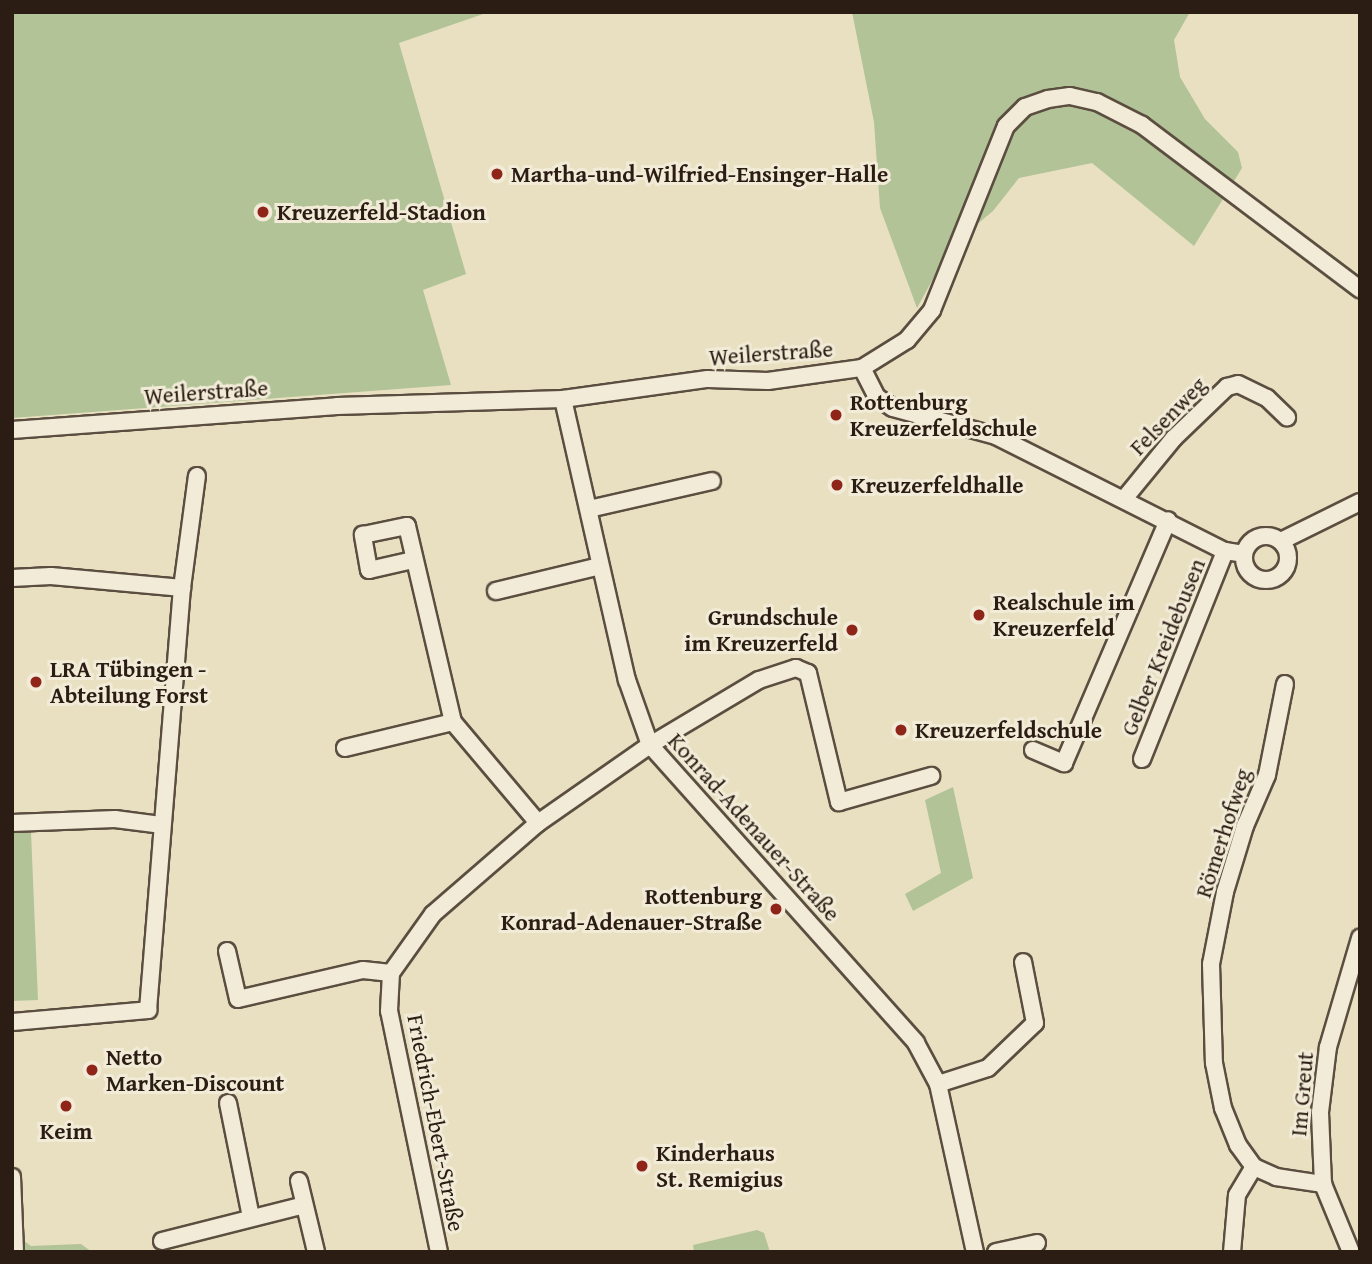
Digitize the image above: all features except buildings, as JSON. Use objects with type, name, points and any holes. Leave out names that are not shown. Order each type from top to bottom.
[{"type":"street","name":"Weilerstraße","points":[[12,430],[337,406],[563,399],[708,379],[768,381],[862,368],[907,340],[932,310],[1006,126],[1025,107],[1048,99],[1070,96],[1097,102],[1142,125],[1360,289]]},
{"type":"street","name":"Gelber Kreidebusen","points":[[862,368],[877,397],[893,408],[996,436],[1168,520],[1225,551],[1244,554],[1250,573],[1269,580],[1279,577],[1289,559],[1281,541]]},
{"type":"street","name":"Felsenweg","points":[[1124,499],[1174,438],[1227,387],[1238,384],[1267,398],[1287,417]]},
{"type":"street","name":"Konrad-Adenauer-Straße","points":[[563,399],[627,680],[650,745],[916,1043],[938,1084],[975,1252]]},
{"type":"street","points":[[12,1022],[148,1010],[182,587],[197,476]]},
{"type":"street","points":[[589,509],[712,481]]},
{"type":"street","points":[[1244,554],[1259,537],[1281,541],[1360,502]]},
{"type":"street","name":"Gelber Kreidebusen","points":[[1033,750],[1064,763],[1168,520]]},
{"type":"street","name":"Gelber Kreidebusen","points":[[1142,759],[1225,551]]},
{"type":"street","points":[[413,560],[453,722],[538,823]]},
{"type":"street","points":[[496,590],[600,566]]},
{"type":"street","points":[[12,578],[51,576],[182,587]]},
{"type":"street","points":[[226,951],[238,999],[363,970],[391,973],[433,914],[538,823],[650,745],[759,680],[802,667],[812,686],[839,802],[931,776]]},
{"type":"street","name":"Römerhofweg","points":[[1254,1167],[1238,1145],[1223,1108],[1214,1063],[1212,964],[1229,878],[1267,775],[1285,684]]},
{"type":"street","points":[[345,748],[453,722]]},
{"type":"street","points":[[12,823],[115,819],[161,825]]},
{"type":"street","name":"Im Greut","points":[[1351,1252],[1323,1184],[1320,1106],[1328,1047],[1360,938]]},
{"type":"street","points":[[938,1084],[988,1068],[1035,1023],[1023,962]]},
{"type":"street","name":"Friedrich-Ebert-Straße","points":[[391,973],[389,1011],[396,1052],[439,1252]]},
{"type":"street","points":[[228,1103],[251,1217]]},
{"type":"street","points":[[1232,1252],[1237,1195],[1254,1167],[1276,1177],[1323,1184]]},
{"type":"street","points":[[12,1177],[15,1252]]},
{"type":"street","points":[[299,1181],[316,1252]]},
{"type":"street","points":[[162,1241],[304,1205]]},
{"type":"street","points":[[996,1252],[1037,1243]]},
{"type":"green space","points":[[12,12],[489,12],[399,43],[466,274],[423,290],[451,385],[12,418]]},
{"type":"green space","points":[[852,12],[1190,12],[1174,40],[1180,77],[1205,119],[1238,152],[1242,168],[1194,246],[1092,163],[1019,178],[993,211],[970,230],[960,230],[917,308],[880,208],[874,122]]},
{"type":"green space","points":[[953,787],[973,878],[913,911],[905,894],[941,873],[925,800]]},
{"type":"green space","points":[[31,832],[38,1000],[12,1001],[12,833]]},
{"type":"green space","points":[[757,1230],[764,1233],[770,1252],[694,1252],[693,1245]]},
{"type":"green space","points":[[12,1232],[31,1246],[81,1244],[92,1252],[12,1252]]},
{"type":"place","name":"Martha-und-Wilfried-Ensinger-Halle","points":[[497,174]]},
{"type":"place","name":"Kreuzerfeld-Stadion","points":[[263,212]]},
{"type":"place","name":"Rottenburg Kreuzerfeldschule","points":[[836,415]]},
{"type":"place","name":"Kreuzerfeldhalle","points":[[837,485]]},
{"type":"place","name":"Realschule im Kreuzerfeld","points":[[979,615]]},
{"type":"place","name":"Grundschule im Kreuzerfeld","points":[[852,630]]},
{"type":"place","name":"LRA Tübingen - Abteilung Forst","points":[[36,682]]},
{"type":"place","name":"Kreuzerfeldschule","points":[[901,730]]},
{"type":"place","name":"Rottenburg Konrad-Adenauer-Straße","points":[[776,909]]},
{"type":"place","name":"Netto Marken-Discount","points":[[92,1070]]},
{"type":"place","name":"Keim","points":[[66,1106]]},
{"type":"place","name":"Kinderhaus St. Remigius","points":[[642,1166]]}]
